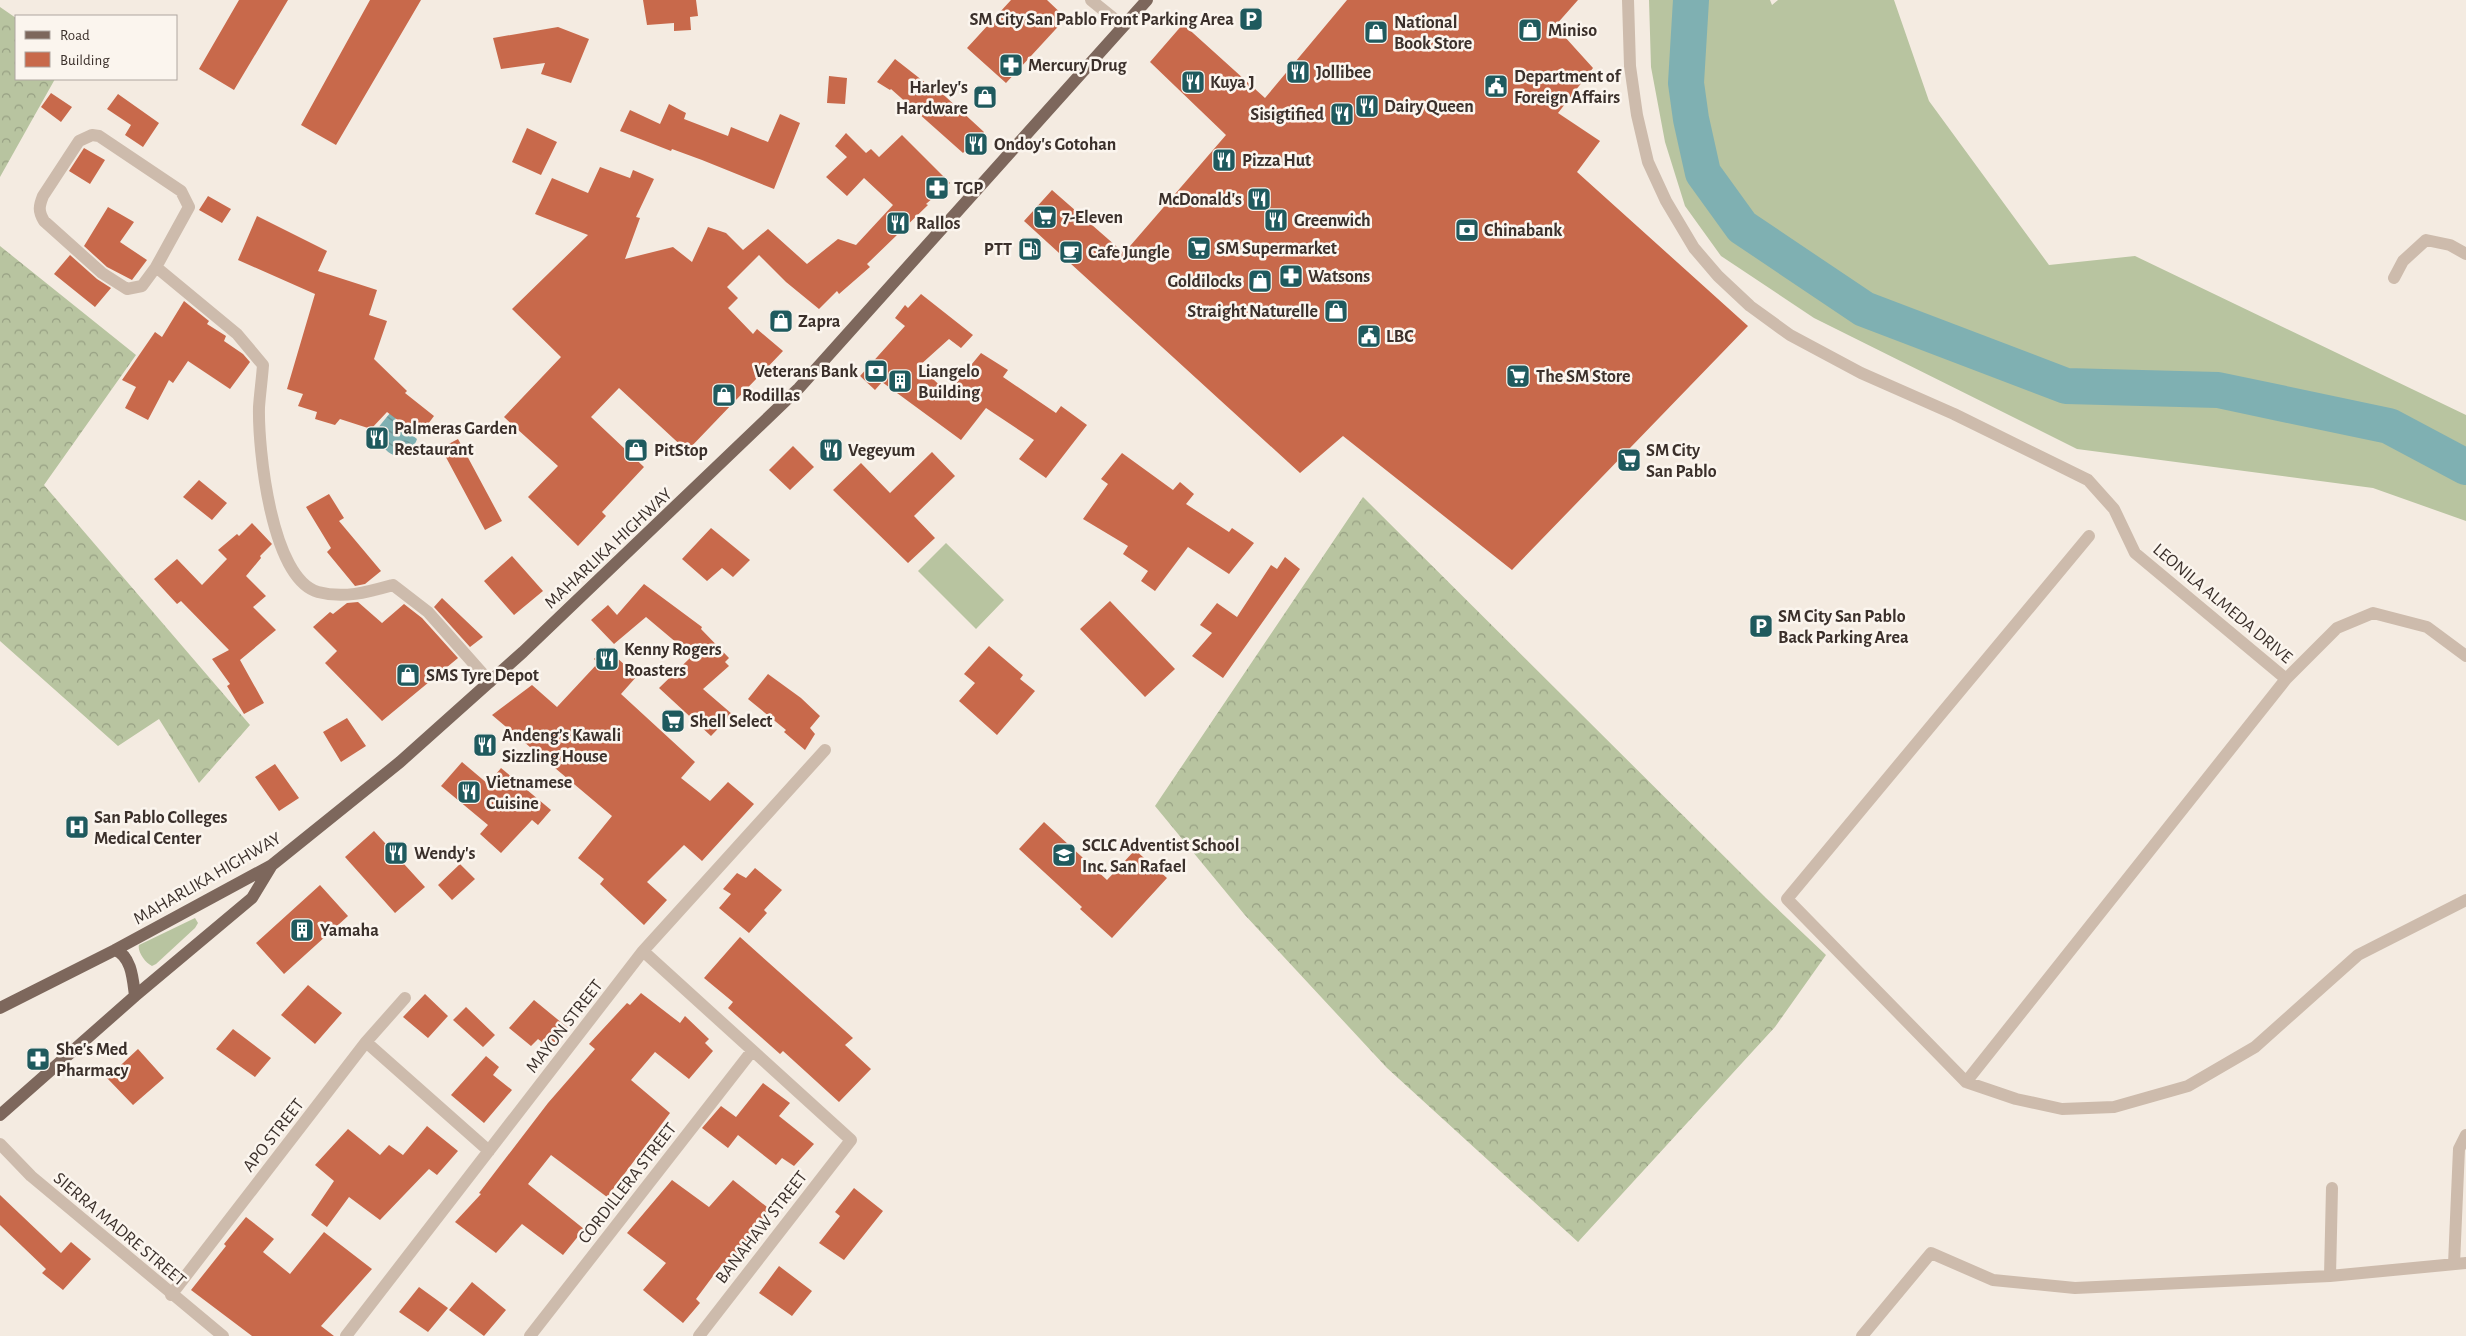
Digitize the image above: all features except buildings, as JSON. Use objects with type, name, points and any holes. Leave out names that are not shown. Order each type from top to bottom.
[{"type":"main road","name":"MAHARLIKA HIGHWAY","points":[[0,1008],[116,950],[272,865],[366,791],[490,682],[703,482],[799,388],[1053,108],[1123,26],[1148,0]]},
{"type":"main road","points":[[0,1115],[135,996],[252,898],[272,865]]},
{"type":"main road","points":[[116,950],[122,953],[130,967],[135,996]]},
{"type":"street","points":[[1091,0],[1123,26]]},
{"type":"street","name":"LEONILA ALMEDA DRIVE","points":[[1628,0],[1630,66],[1637,115],[1648,162],[1666,202],[1694,248],[1718,276],[1750,306],[1790,335],[1861,373],[1954,414],[2088,480],[2114,509],[2135,553],[2286,678]]},
{"type":"street","points":[[100,136],[180,191],[189,207],[156,267],[142,286],[127,289],[102,273],[44,221],[40,214],[39,206],[43,196],[79,141],[86,137],[100,136]]},
{"type":"street","points":[[2394,278],[2403,261],[2426,240],[2450,245],[2466,254]]},
{"type":"street","points":[[156,267],[237,334],[263,365],[259,407],[266,490],[278,536],[291,568],[316,592],[347,596],[393,585],[428,612],[490,682]]},
{"type":"street","points":[[2089,536],[1787,899],[1966,1082],[2016,1099],[2062,1109],[2114,1107],[2188,1086],[2255,1047],[2358,956],[2466,900]]},
{"type":"street","points":[[1966,1082],[2286,678],[2337,628],[2373,613],[2427,627],[2466,656]]},
{"type":"street","name":"MAYON STREET","points":[[346,1336],[643,951],[825,750]]},
{"type":"street","points":[[643,951],[752,1051]]},
{"type":"street","name":"APO STREET","points":[[171,1295],[366,1042],[405,998]]},
{"type":"street","points":[[366,1042],[489,1151]]},
{"type":"street","name":"BANAHAW STREET","points":[[699,1336],[851,1140],[752,1051]]},
{"type":"street","name":"CORDILLERA STREET","points":[[530,1336],[752,1051]]},
{"type":"street","points":[[1862,1336],[1931,1253],[1993,1280],[2075,1288],[2330,1276],[2460,1264],[2459,1149],[2466,1135]]},
{"type":"street","name":"SIERRA MADRE STREET","points":[[0,1144],[31,1176],[171,1295],[223,1336]]},
{"type":"street","points":[[2330,1276],[2332,1188]]},
{"type":"green space","points":[[1649,0],[1770,0],[1772,5],[1778,0],[1894,0],[1929,101],[2049,265],[2135,256],[2466,415],[2466,521],[2373,488],[2077,449],[1814,318],[1721,256],[1685,206],[1665,142],[1651,67]]},
{"type":"green space","points":[[0,7],[15,17],[15,80],[54,80],[0,177]]},
{"type":"green space","points":[[0,246],[136,355],[44,485],[250,725],[199,783],[159,719],[118,746],[0,641]]},
{"type":"green space","points":[[1363,497],[1766,898],[1826,955],[1775,1027],[1578,1242],[1387,1068],[1244,914],[1155,806]]},
{"type":"green space","points":[[946,543],[1004,600],[976,629],[918,571]]},
{"type":"green space","points":[[195,918],[198,923],[195,928],[156,964],[152,966],[144,960],[139,950],[139,945]]},
{"type":"water","points":[[399,402],[395,422],[417,439],[411,447],[395,455],[383,446],[377,429]]},
{"type":"waterway","points":[[1691,0],[1686,83],[1691,119],[1703,173],[1742,227],[1864,309],[2066,386],[2218,390],[2389,426],[2466,467]]},
{"type":"place","name":"SM City San Pablo Front Parking Area","points":[[1251,19]]},
{"type":"place","name":"Miniso","points":[[1530,30]]},
{"type":"place","name":"National Book Store","points":[[1376,32]]},
{"type":"place","name":"Mercury Drug","points":[[1011,65]]},
{"type":"place","name":"Jollibee","points":[[1298,72]]},
{"type":"place","name":"Kuya J","points":[[1193,82]]},
{"type":"place","name":"Department of Foreign Affairs","points":[[1496,86]]},
{"type":"place","name":"Harley's Hardware","points":[[985,97]]},
{"type":"place","name":"Dairy Queen","points":[[1367,106]]},
{"type":"place","name":"Sisigtified","points":[[1342,114]]},
{"type":"place","name":"Ondoy's Gotohan","points":[[976,144]]},
{"type":"place","name":"Pizza Hut","points":[[1224,160]]},
{"type":"place","name":"TGP","points":[[937,188]]},
{"type":"place","name":"McDonald's","points":[[1259,199]]},
{"type":"place","name":"7-Eleven","points":[[1045,217]]},
{"type":"place","name":"Greenwich","points":[[1276,220]]},
{"type":"place","name":"Rallos","points":[[898,223]]},
{"type":"place","name":"Chinabank","points":[[1467,230]]},
{"type":"place","name":"SM Supermarket","points":[[1199,248]]},
{"type":"place","name":"PTT","points":[[1030,249]]},
{"type":"place","name":"Cafe Jungle","points":[[1071,252]]},
{"type":"place","name":"Watsons","points":[[1291,276]]},
{"type":"place","name":"Goldilocks","points":[[1260,281]]},
{"type":"place","name":"Straight Naturelle","points":[[1336,311]]},
{"type":"place","name":"Zapra","points":[[781,321]]},
{"type":"place","name":"LBC","points":[[1369,336]]},
{"type":"place","name":"Veterans Bank","points":[[876,371]]},
{"type":"place","name":"The SM Store","points":[[1518,376]]},
{"type":"place","name":"Liangelo Building","points":[[900,381]]},
{"type":"place","name":"Rodillas","points":[[724,395]]},
{"type":"place","name":"Palmeras Garden Restaurant","points":[[377,438]]},
{"type":"place","name":"PitStop","points":[[636,450]]},
{"type":"place","name":"Vegeyum","points":[[831,450]]},
{"type":"place","name":"SM City San Pablo","points":[[1629,460]]},
{"type":"place","name":"SM City San Pablo Back Parking Area","points":[[1761,626]]},
{"type":"place","name":"Kenny Rogers Roasters","points":[[607,659]]},
{"type":"place","name":"SMS Tyre Depot","points":[[408,675]]},
{"type":"place","name":"Shell Select","points":[[673,721]]},
{"type":"place","name":"Andeng’s Kawali Sizzling House","points":[[485,745]]},
{"type":"place","name":"Vietnamese Cuisine","points":[[469,792]]},
{"type":"place","name":"San Pablo Colleges Medical Center","points":[[77,827]]},
{"type":"place","name":"Wendy's","points":[[396,853]]},
{"type":"place","name":"SCLC Adventist School Inc. San Rafael","points":[[1064,855]]},
{"type":"place","name":"Yamaha","points":[[302,930]]},
{"type":"place","name":"She's Med Pharmacy","points":[[38,1059]]}]
